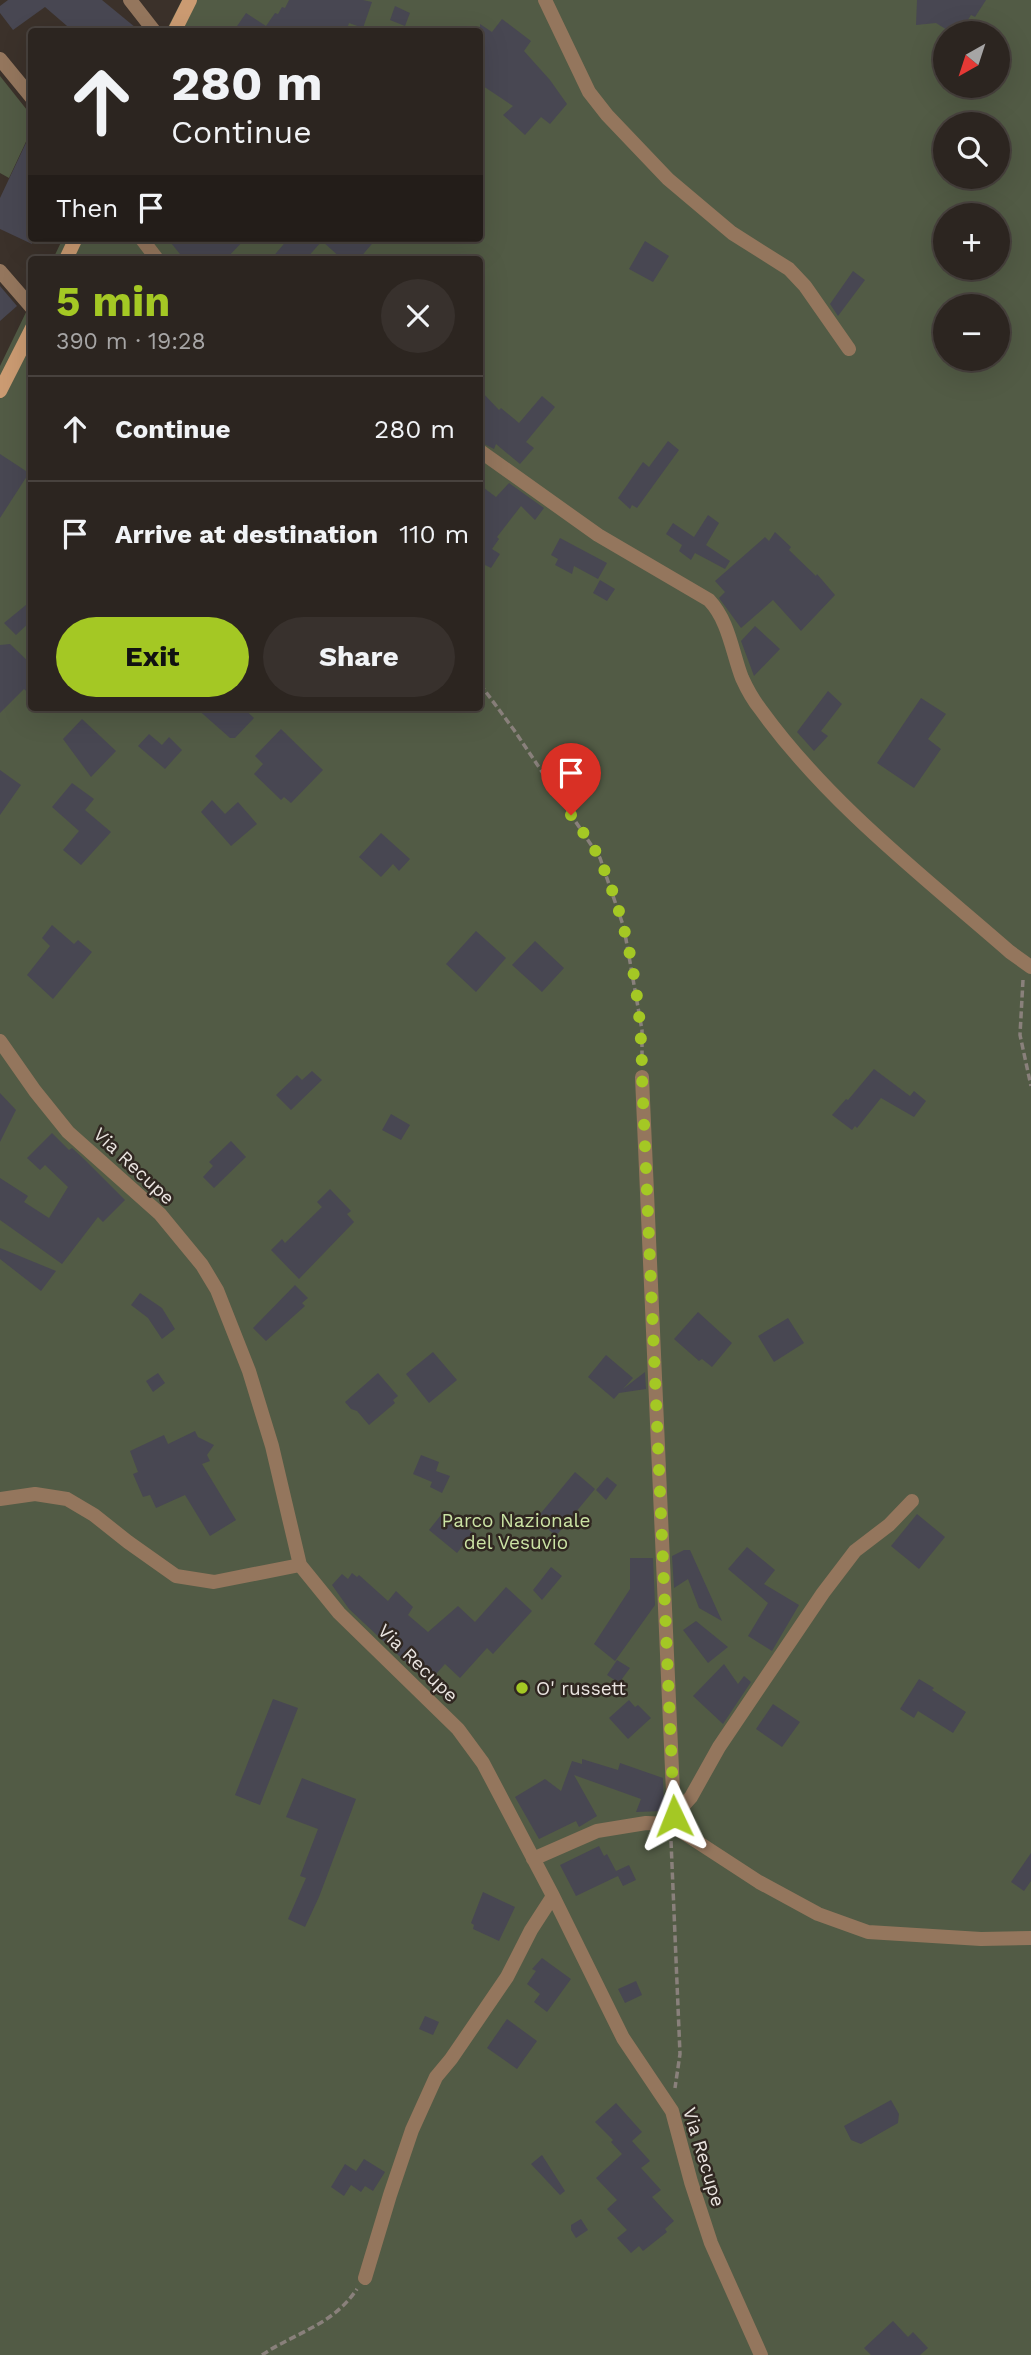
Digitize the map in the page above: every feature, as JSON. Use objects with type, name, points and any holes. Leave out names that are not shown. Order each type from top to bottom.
[{"type":"street","points":[[130,0],[152,28]]},
{"type":"street","points":[[176,28],[190,0]]},
{"type":"street","points":[[545,0],[583,80],[607,115],[668,179],[732,233],[789,269],[805,286],[849,349]]},
{"type":"street","points":[[0,59],[28,94]]},
{"type":"street","points":[[144,242],[155,256]]},
{"type":"street","points":[[0,271],[28,303]]},
{"type":"street","points":[[3,386],[28,336]]},
{"type":"street","points":[[483,453],[598,535],[709,600],[726,628],[750,694],[801,760],[884,843],[1026,964]]},
{"type":"street","name":"Via Recupe","points":[[0,1041],[68,1132],[160,1214],[202,1265],[218,1290],[249,1371],[272,1446],[300,1564],[339,1613],[458,1728],[483,1763],[554,1896],[623,2038],[672,2111],[711,2243],[761,2355]]},
{"type":"street","points":[[642,1077],[672,1820]]},
{"type":"street","points":[[0,1499],[35,1494],[67,1499],[94,1515],[176,1576],[214,1582],[300,1564]]},
{"type":"street","points":[[672,1820],[691,1797],[719,1747],[823,1593],[855,1551],[889,1525],[912,1501]]},
{"type":"street","points":[[533,1859],[597,1831],[672,1820],[759,1882],[818,1914],[868,1932],[981,1939],[1031,1938]]},
{"type":"street","points":[[365,2278],[403,2156],[436,2077],[506,1978],[531,1930],[554,1896]]},
{"type":"path","points":[[483,688],[600,858],[624,928],[642,1030],[642,1077]]},
{"type":"path","points":[[1026,964],[1020,1034],[1031,1086]]},
{"type":"path","points":[[672,1820],[680,2054],[672,2111]]},
{"type":"path","points":[[262,2355],[328,2320],[350,2300],[365,2278]]},
{"type":"green space","name":"Parco Nazionale del Vesuvio","points":[[182,0],[1031,0],[1031,2355],[0,2355],[0,366],[28,308],[28,711],[483,711],[483,256],[54,256],[61,242],[483,242],[483,28],[168,28]]},
{"type":"green space","points":[[0,76],[28,111],[28,137],[9,178],[0,173]]},
{"type":"building","points":[[8,0],[102,0],[136,28],[69,28],[45,7],[13,30],[0,13],[0,6]]},
{"type":"building","points":[[289,0],[372,2],[363,28],[349,23],[347,28],[236,28],[246,13],[266,26],[275,13],[278,14],[282,7],[285,8]]},
{"type":"building","points":[[917,0],[986,0],[975,17],[971,15],[967,21],[933,21],[933,23],[916,25]]},
{"type":"building","points":[[395,6],[410,13],[405,26],[390,20]]},
{"type":"building","points":[[502,19],[531,41],[524,51],[567,104],[550,124],[541,117],[525,135],[503,115],[513,106],[483,86],[483,28],[480,28],[480,24],[492,32]]},
{"type":"building","points":[[28,138],[28,242],[32,244],[0,229],[0,198]]},
{"type":"building","points":[[645,241],[669,256],[653,282],[629,269]]},
{"type":"building","points":[[170,242],[242,242],[229,256],[182,256]]},
{"type":"building","points":[[286,242],[321,242],[309,256],[274,256]]},
{"type":"building","points":[[323,242],[374,242],[362,256],[339,256]]},
{"type":"building","points":[[853,271],[865,280],[838,316],[830,304]]},
{"type":"building","points":[[0,286],[17,306],[0,321]]},
{"type":"building","points":[[483,393],[499,410],[501,408],[519,423],[542,396],[555,407],[526,442],[534,448],[520,464],[496,444],[494,449],[483,444]]},
{"type":"building","points":[[668,441],[679,450],[637,508],[632,505],[630,509],[618,498],[643,462],[649,467]]},
{"type":"building","points":[[0,454],[28,475],[0,518]]},
{"type":"building","points":[[509,483],[544,508],[535,520],[521,506],[497,537],[499,539],[492,549],[500,554],[491,568],[483,564],[483,487],[496,497]]},
{"type":"building","points":[[708,515],[719,523],[706,545],[730,561],[725,569],[695,553],[691,560],[679,551],[682,545],[666,534],[673,523],[694,537]]},
{"type":"building","points":[[775,532],[791,547],[789,550],[816,576],[817,574],[835,595],[801,631],[773,600],[741,628],[719,598],[725,592],[715,581],[765,537],[769,541]]},
{"type":"building","points":[[560,538],[607,563],[598,579],[574,566],[572,574],[555,565],[558,559],[551,555]]},
{"type":"building","points":[[600,580],[615,589],[607,601],[593,593]]},
{"type":"building","points":[[28,603],[28,624],[16,635],[4,623]]},
{"type":"building","points":[[755,626],[780,649],[754,676],[741,641]]},
{"type":"building","points":[[10,644],[28,661],[28,692],[24,689],[0,713],[0,645]]},
{"type":"building","points":[[828,691],[842,704],[821,731],[828,736],[814,751],[797,732]]},
{"type":"building","points":[[921,698],[946,714],[928,739],[941,749],[914,788],[877,763]]},
{"type":"building","points":[[200,711],[246,711],[254,718],[235,738],[230,738]]},
{"type":"building","points":[[82,719],[116,751],[91,777],[63,739]]},
{"type":"building","points":[[281,729],[323,770],[291,803],[284,797],[281,800],[254,774],[263,764],[255,756]]},
{"type":"building","points":[[149,734],[162,745],[169,737],[182,750],[165,769],[138,746]]},
{"type":"building","points":[[0,770],[21,785],[0,815]]},
{"type":"building","points":[[72,783],[94,799],[85,810],[111,832],[81,865],[63,850],[79,831],[52,807]]},
{"type":"building","points":[[212,800],[225,814],[238,802],[257,824],[231,846],[201,812]]},
{"type":"building","points":[[381,833],[410,859],[399,871],[393,864],[381,877],[359,857]]},
{"type":"building","points":[[52,925],[74,944],[78,940],[92,952],[53,999],[27,975],[50,946],[42,938]]},
{"type":"building","points":[[476,931],[506,958],[476,992],[446,964]]},
{"type":"building","points":[[535,941],[564,968],[542,992],[512,965]]},
{"type":"building","points":[[874,1069],[910,1096],[914,1091],[926,1101],[914,1117],[881,1098],[857,1128],[855,1126],[852,1130],[832,1115]]},
{"type":"building","points":[[312,1071],[322,1080],[291,1110],[276,1095],[297,1075],[302,1080]]},
{"type":"building","points":[[0,1093],[16,1110],[0,1142]]},
{"type":"building","points":[[391,1114],[410,1125],[401,1140],[382,1130]]},
{"type":"building","points":[[52,1133],[69,1150],[72,1148],[84,1159],[125,1200],[103,1222],[98,1217],[62,1264],[0,1220],[0,1178],[28,1196],[24,1202],[49,1218],[68,1187],[45,1165],[40,1170],[27,1158]]},
{"type":"building","points":[[231,1141],[246,1157],[214,1188],[203,1177],[213,1166],[209,1162]]},
{"type":"building","points":[[330,1189],[351,1211],[347,1214],[354,1222],[299,1279],[271,1250],[282,1239],[285,1243],[322,1207],[317,1202]]},
{"type":"building","points":[[0,1248],[56,1271],[41,1291],[0,1259]]},
{"type":"building","points":[[295,1285],[308,1298],[302,1303],[305,1306],[266,1341],[253,1328]]},
{"type":"building","points":[[140,1293],[162,1308],[175,1329],[162,1339],[148,1318],[131,1305]]},
{"type":"building","points":[[698,1312],[732,1343],[712,1367],[702,1359],[699,1361],[674,1339]]},
{"type":"building","points":[[788,1318],[804,1343],[774,1362],[758,1336]]},
{"type":"building","points":[[433,1352],[457,1380],[429,1403],[406,1374]]},
{"type":"building","points":[[606,1355],[633,1378],[623,1389],[645,1372],[646,1389],[619,1393],[614,1399],[588,1377]]},
{"type":"building","points":[[158,1373],[165,1383],[153,1392],[146,1381]]},
{"type":"building","points":[[378,1373],[398,1396],[393,1400],[395,1403],[369,1425],[345,1402]]},
{"type":"building","points":[[195,1431],[198,1437],[214,1445],[207,1455],[210,1461],[202,1464],[236,1520],[210,1536],[185,1495],[156,1508],[150,1495],[143,1497],[133,1474],[138,1472],[130,1451],[164,1435],[168,1444]]},
{"type":"building","points":[[421,1455],[439,1462],[436,1471],[450,1476],[442,1493],[430,1487],[432,1482],[413,1474]]},
{"type":"building","points":[[575,1472],[595,1489],[556,1536],[536,1519]]},
{"type":"building","points":[[607,1477],[617,1485],[606,1500],[596,1490]]},
{"type":"building","points":[[445,1510],[473,1533],[457,1553],[429,1530]]},
{"type":"building","points":[[917,1514],[945,1537],[919,1569],[891,1546]]},
{"type":"building","points":[[747,1547],[775,1570],[764,1584],[799,1605],[772,1651],[748,1636],[768,1603],[728,1569]]},
{"type":"building","points":[[690,1550],[722,1621],[699,1608],[688,1579],[674,1588],[672,1556]]},
{"type":"building","points":[[630,1558],[653,1558],[655,1605],[615,1661],[594,1644],[630,1589]]},
{"type":"building","points":[[551,1567],[562,1576],[542,1600],[533,1590]]},
{"type":"building","points":[[352,1573],[357,1577],[359,1575],[388,1601],[396,1591],[413,1607],[408,1615],[428,1632],[458,1606],[475,1622],[506,1587],[532,1611],[493,1654],[487,1648],[460,1678],[445,1664],[428,1683],[349,1609],[332,1585],[342,1574],[348,1579]]},
{"type":"building","points":[[696,1621],[728,1647],[708,1663],[683,1630]]},
{"type":"building","points":[[617,1660],[630,1668],[619,1683],[607,1675]]},
{"type":"building","points":[[724,1664],[738,1684],[744,1676],[751,1682],[723,1724],[693,1696]]},
{"type":"building","points":[[919,1679],[966,1712],[953,1733],[918,1711],[914,1718],[900,1709]]},
{"type":"building","points":[[273,1699],[298,1708],[260,1805],[235,1795]]},
{"type":"building","points":[[629,1700],[651,1718],[628,1739],[609,1718]]},
{"type":"building","points":[[773,1704],[800,1722],[782,1747],[756,1729]]},
{"type":"building","points":[[582,1759],[618,1770],[620,1763],[663,1778],[664,1811],[636,1812],[641,1799],[574,1775],[597,1816],[579,1827],[576,1821],[539,1839],[515,1797],[545,1779],[561,1791],[572,1761],[582,1764]]},
{"type":"building","points":[[302,1778],[356,1799],[305,1927],[288,1919],[306,1878],[300,1876],[318,1829],[286,1817]]},
{"type":"building","points":[[599,1846],[604,1856],[607,1854],[616,1871],[629,1865],[636,1880],[623,1886],[618,1876],[576,1896],[560,1865]]},
{"type":"building","points":[[1031,1853],[1031,1881],[1024,1891],[1011,1882]]},
{"type":"building","points":[[483,1892],[515,1907],[499,1941],[473,1929],[474,1925],[471,1923]]},
{"type":"building","points":[[542,1958],[571,1979],[547,2012],[534,2002],[540,1994],[527,1984],[536,1971],[532,1969]]},
{"type":"building","points":[[636,1981],[642,1995],[625,2003],[618,1989]]},
{"type":"building","points":[[425,2016],[439,2022],[433,2035],[419,2029]]},
{"type":"building","points":[[507,2019],[537,2041],[517,2069],[487,2048]]},
{"type":"building","points":[[891,2100],[899,2114],[898,2123],[861,2144],[851,2140],[844,2126]]},
{"type":"building","points":[[616,2103],[642,2132],[632,2141],[650,2161],[641,2168],[661,2190],[652,2197],[674,2221],[665,2229],[667,2232],[643,2251],[639,2246],[631,2253],[617,2238],[627,2230],[607,2209],[617,2200],[596,2178],[622,2154],[611,2142],[613,2140],[595,2122]]},
{"type":"building","points":[[542,2155],[565,2191],[560,2195],[531,2164]]},
{"type":"building","points":[[364,2159],[385,2172],[373,2191],[365,2186],[361,2192],[351,2185],[344,2196],[331,2187],[345,2164],[356,2171]]},
{"type":"building","points":[[581,2219],[588,2230],[576,2238],[571,2225]]},
{"type":"building","points":[[893,2321],[908,2337],[913,2332],[928,2348],[920,2355],[871,2355],[864,2348]]},
{"type":"place","name":"O' russett","points":[[522,1688]]},
{"type":"route","points":[[571,815],[600,858],[624,928],[642,1030],[674,1816]]}]
